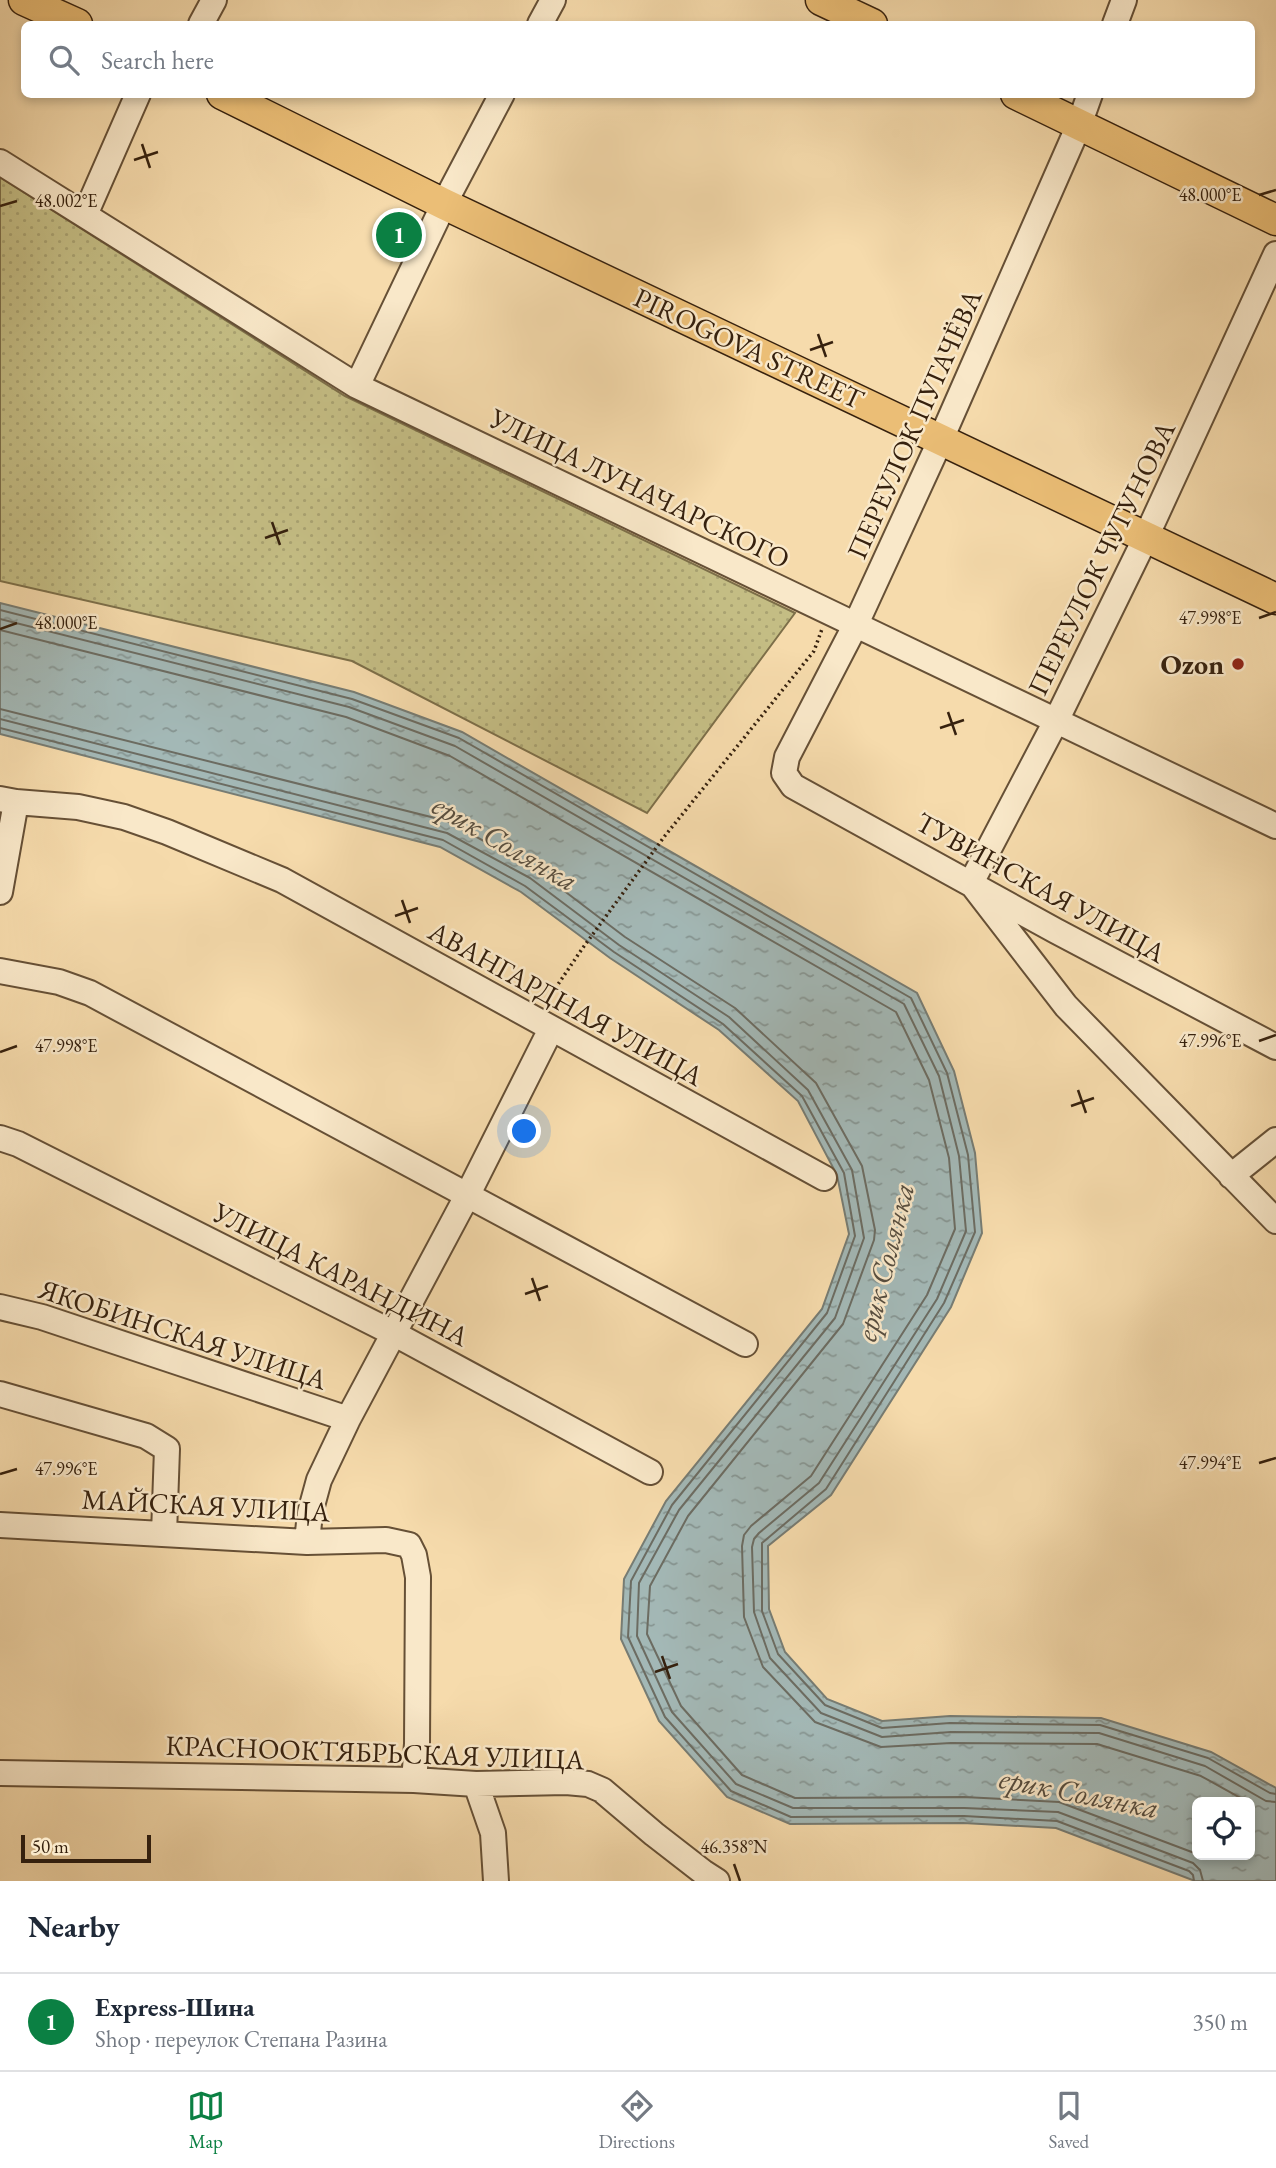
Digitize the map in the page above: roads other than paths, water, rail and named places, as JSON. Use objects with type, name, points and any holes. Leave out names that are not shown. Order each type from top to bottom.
[{"type":"main road","points":[[24,0],[70,21]]},
{"type":"main road","points":[[821,0],[866,21]]},
{"type":"main road","name":"PIROGOVA STREET","points":[[230,98],[444,204],[1276,599]]},
{"type":"main road","points":[[1024,98],[1276,220]]},
{"type":"street","points":[[203,21],[214,0]]},
{"type":"street","points":[[542,21],[553,0]]},
{"type":"street","points":[[1116,21],[1124,0]]},
{"type":"street","points":[[85,215],[136,98]]},
{"type":"street","points":[[357,386],[444,204],[500,98]]},
{"type":"street","name":"ПЕРЕУЛОК ПУГАЧЁВА","points":[[784,773],[787,757],[856,624],[941,439],[1089,98]]},
{"type":"street","name":"УЛИЦА ЛУНАЧАРСКОГО","points":[[0,162],[357,386],[1276,826]]},
{"type":"street","name":"ПЕРЕУЛОК ЧУГУНОВА","points":[[971,883],[1056,721],[1146,537],[1276,254]]},
{"type":"street","name":"ТУВИНСКАЯ УЛИЦА","points":[[784,773],[793,786],[1056,931],[1276,1047]]},
{"type":"street","points":[[0,892],[8,801]]},
{"type":"street","name":"АВАНГАРДНАЯ УЛИЦА","points":[[8,801],[78,807],[124,817],[282,880],[824,1178]]},
{"type":"street","points":[[971,883],[1066,1006],[1276,1221]]},
{"type":"street","points":[[0,971],[59,982],[90,993],[745,1344]]},
{"type":"street","points":[[307,1542],[310,1513],[319,1480],[348,1419],[467,1196],[543,1024]]},
{"type":"street","name":"УЛИЦА КАРАНДИНА","points":[[0,1138],[19,1144],[393,1333],[650,1472]]},
{"type":"street","points":[[1231,1176],[1276,1140]]},
{"type":"street","name":"ЯКОБИНСКАЯ УЛИЦА","points":[[0,1307],[42,1317],[348,1419]]},
{"type":"street","points":[[0,1394],[146,1436],[167,1449],[164,1534]]},
{"type":"street","name":"МАЙСКАЯ УЛИЦА","points":[[0,1525],[307,1542],[386,1539],[409,1545],[414,1555],[418,1577],[417,1744],[414,1780]]},
{"type":"street","name":"КРАСНООКТЯБРЬСКАЯ УЛИЦА","points":[[0,1773],[414,1780],[477,1784],[566,1782],[602,1790],[654,1834],[717,1881]]},
{"type":"street","points":[[477,1784],[493,1833],[496,1881]]},
{"type":"water","name":"ерик Солянка","points":[[0,603],[354,692],[462,732],[917,993],[954,1071],[975,1153],[982,1233],[951,1307],[831,1495],[768,1546],[769,1609],[785,1652],[827,1699],[882,1721],[950,1716],[1101,1718],[1211,1752],[1276,1788],[1276,1881],[1195,1881],[1056,1828],[963,1823],[790,1824],[727,1797],[659,1721],[621,1639],[624,1579],[666,1501],[822,1309],[849,1234],[837,1175],[798,1101],[719,1030],[610,958],[521,892],[440,847],[0,734]]},
{"type":"place","name":"Express-Шина","points":[[399,235]]},
{"type":"place","name":"Ozon","points":[[1238,664]]}]
